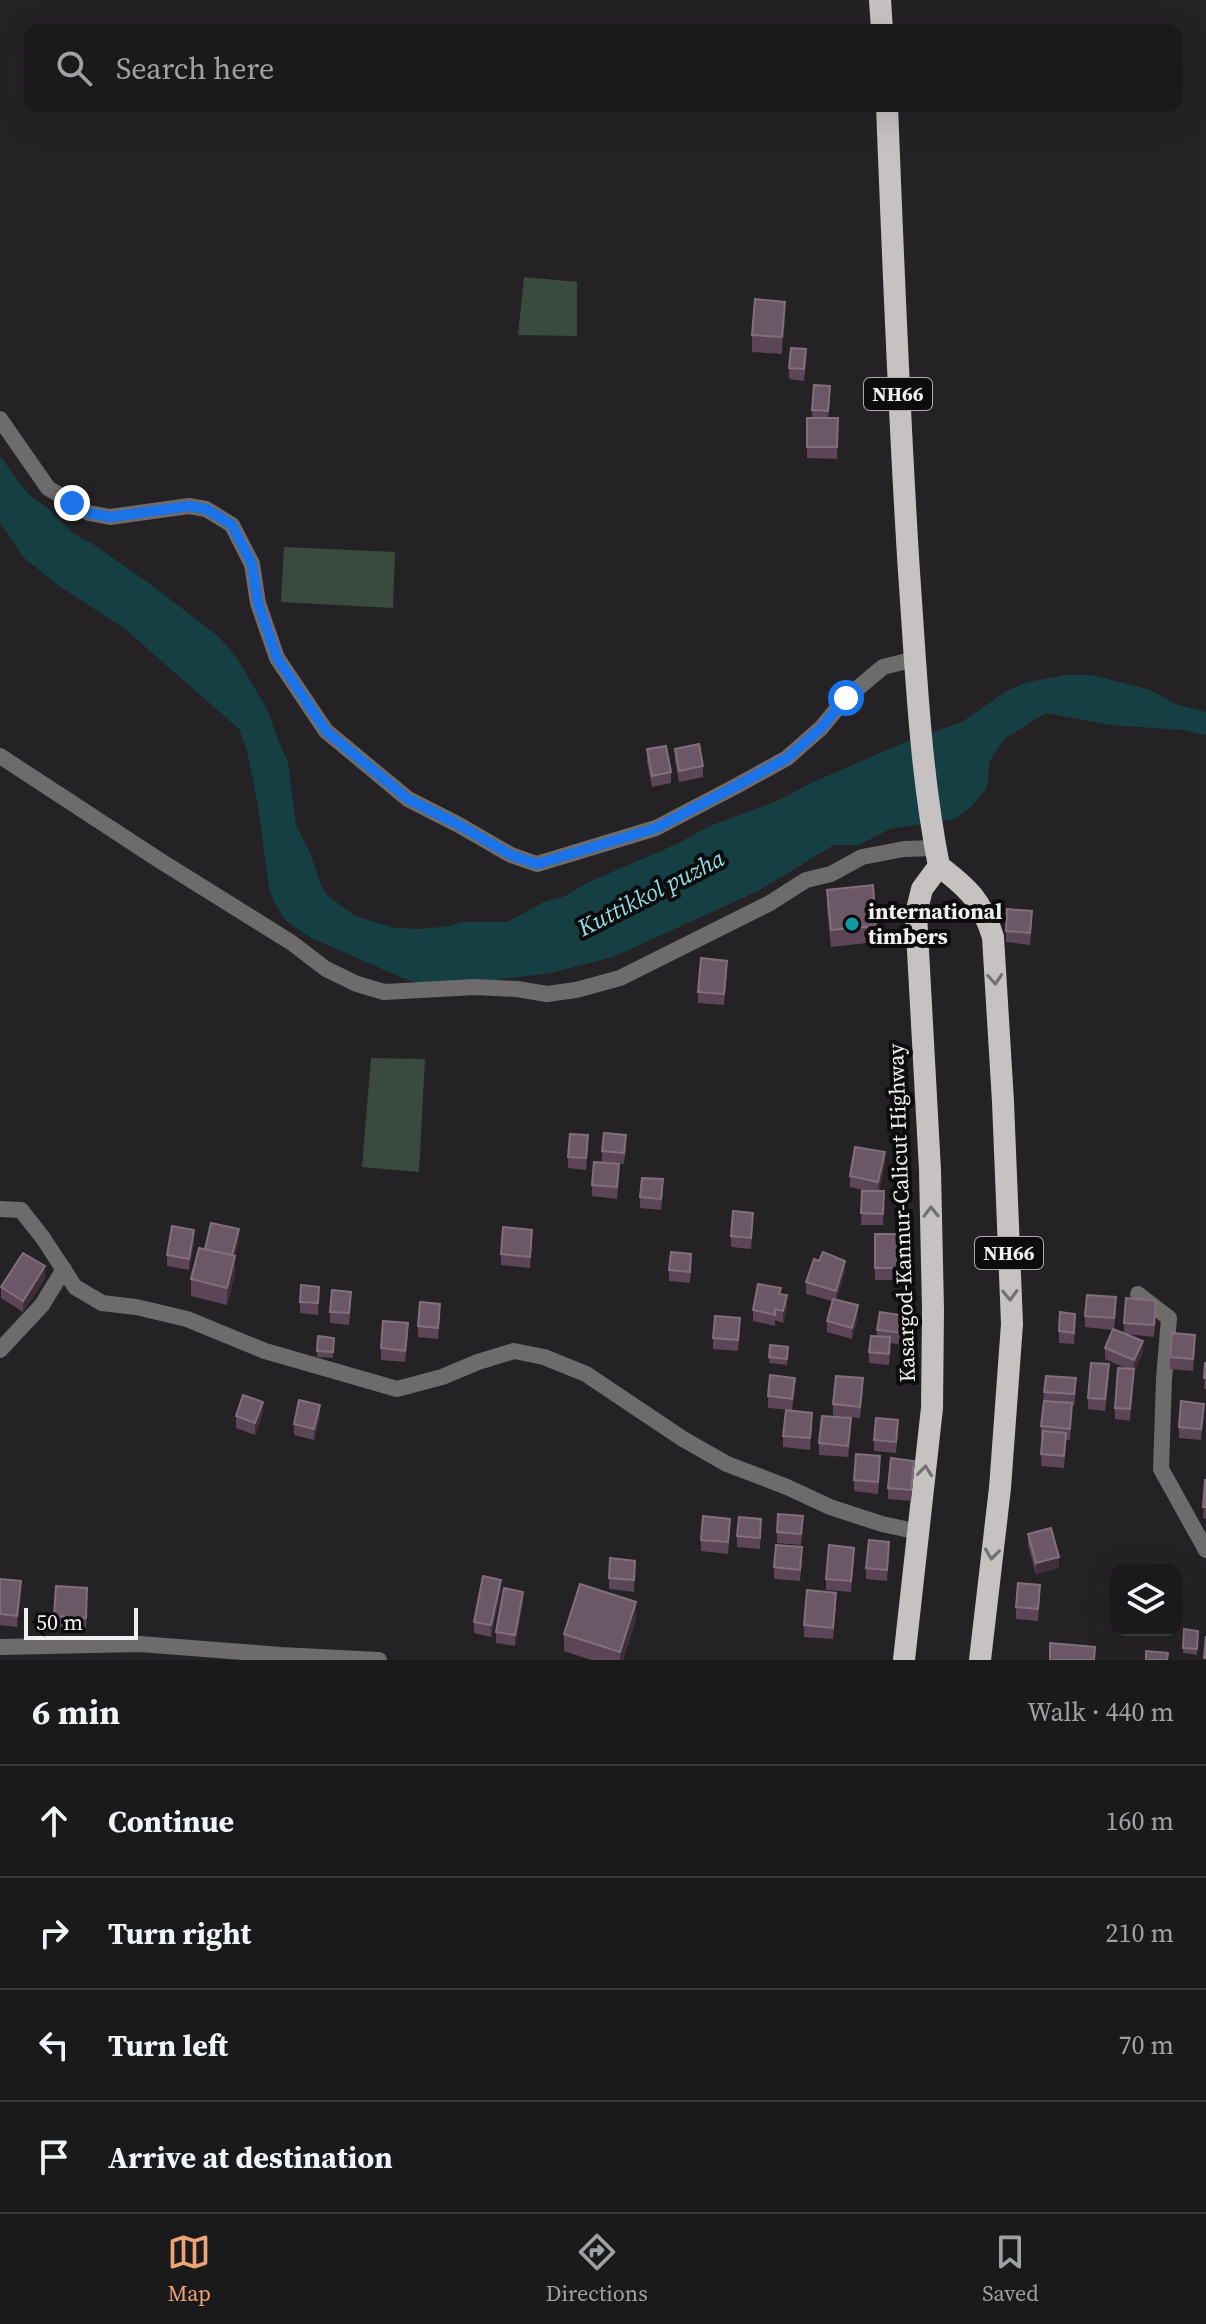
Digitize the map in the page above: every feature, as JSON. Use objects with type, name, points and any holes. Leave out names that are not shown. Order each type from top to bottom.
[{"type":"highway","points":[[880,0],[882,24]]},
{"type":"highway","name":"NH66","points":[[887,112],[897,375],[916,670],[936,850],[957,880],[977,900],[986,914],[993,937],[1003,1102],[1012,1324],[1000,1488],[980,1660]]},
{"type":"highway","name":"Kasargod-Kannur-Calicut Highway","points":[[904,1660],[932,1408],[930,1170],[916,914],[936,850]]},
{"type":"street","points":[[0,419],[48,488],[89,513],[110,517],[189,506],[206,509],[232,525],[252,564],[258,603],[277,658],[326,731],[408,799],[511,855],[537,864],[656,828],[787,758],[821,728],[846,698],[883,667],[916,670]]},
{"type":"street","points":[[0,756],[292,943],[326,969],[357,984],[384,992],[475,987],[547,994],[591,986],[620,978],[770,903],[806,880],[831,874],[862,857],[904,849],[936,850]]},
{"type":"street","points":[[0,1209],[21,1210],[75,1287],[102,1303],[187,1319],[265,1351],[397,1389],[442,1377],[514,1351],[544,1357],[586,1374],[727,1464],[830,1507],[919,1532]]},
{"type":"street","points":[[0,1350],[42,1305],[64,1269]]},
{"type":"street","points":[[1138,1294],[1169,1318],[1161,1469],[1206,1550]]},
{"type":"street","points":[[0,1647],[21,1654],[140,1644],[282,1658],[379,1660]]},
{"type":"green space","points":[[524,277],[577,282],[577,336],[518,335]]},
{"type":"green space","points":[[284,547],[395,552],[393,608],[281,602]]},
{"type":"green space","points":[[371,1058],[425,1059],[419,1172],[362,1167]]},
{"type":"water","name":"Kuttikkol puzha","points":[[0,456],[28,494],[74,534],[146,581],[218,636],[237,658],[268,711],[288,762],[296,825],[327,895],[355,916],[395,928],[422,929],[462,922],[507,922],[710,826],[777,801],[903,743],[962,722],[1008,690],[1028,682],[1065,675],[1092,675],[1151,690],[1175,704],[1206,712],[1206,735],[1182,730],[1110,725],[1046,713],[1004,739],[989,762],[985,791],[955,819],[890,829],[859,845],[834,845],[758,891],[613,957],[551,973],[447,986],[425,985],[311,938],[286,921],[269,888],[258,805],[247,751],[239,729],[125,629],[59,586],[23,557],[0,523]]},
{"type":"building","points":[[755,299],[785,302],[782,337],[752,335]]},
{"type":"building","points":[[791,348],[806,349],[804,369],[789,368]]},
{"type":"building","points":[[814,385],[830,386],[828,411],[812,410]]},
{"type":"building","points":[[807,418],[838,418],[837,447],[807,447]]},
{"type":"building","points":[[699,744],[703,766],[679,771],[675,749]]},
{"type":"building","points":[[666,746],[671,772],[652,776],[647,749]]},
{"type":"building","points":[[873,885],[876,926],[831,930],[827,890]]},
{"type":"building","points":[[1007,909],[1032,911],[1030,933],[1006,931]]},
{"type":"building","points":[[701,958],[727,961],[724,994],[698,992]]},
{"type":"building","points":[[604,1133],[626,1135],[624,1153],[602,1151]]},
{"type":"building","points":[[570,1134],[588,1135],[586,1158],[568,1157]]},
{"type":"building","points":[[855,1147],[885,1152],[878,1182],[850,1176]]},
{"type":"building","points":[[594,1162],[619,1164],[617,1187],[592,1185]]},
{"type":"building","points":[[642,1178],[663,1179],[661,1199],[640,1197]]},
{"type":"building","points":[[862,1191],[884,1191],[883,1214],[861,1213]]},
{"type":"building","points":[[733,1211],[753,1213],[751,1238],[731,1236]]},
{"type":"building","points":[[211,1223],[239,1229],[232,1255],[205,1249]]},
{"type":"building","points":[[172,1226],[194,1230],[189,1259],[167,1255]]},
{"type":"building","points":[[503,1227],[532,1230],[530,1257],[501,1254]]},
{"type":"building","points":[[875,1234],[898,1234],[898,1268],[875,1268]]},
{"type":"building","points":[[199,1248],[235,1256],[227,1288],[191,1279]]},
{"type":"building","points":[[671,1252],[691,1254],[690,1272],[669,1270]]},
{"type":"building","points":[[823,1252],[845,1261],[836,1291],[806,1282],[814,1259],[819,1261]]},
{"type":"building","points":[[23,1253],[45,1266],[23,1301],[1,1287]]},
{"type":"building","points":[[758,1284],[781,1288],[779,1294],[787,1295],[783,1311],[775,1309],[775,1315],[753,1310]]},
{"type":"building","points":[[301,1285],[319,1287],[318,1303],[300,1302]]},
{"type":"building","points":[[332,1290],[351,1292],[349,1313],[330,1312]]},
{"type":"building","points":[[1087,1295],[1116,1297],[1114,1318],[1085,1316]]},
{"type":"building","points":[[1126,1298],[1156,1301],[1154,1325],[1124,1323]]},
{"type":"building","points":[[833,1299],[858,1305],[852,1328],[827,1321]]},
{"type":"building","points":[[420,1302],[440,1304],[438,1328],[418,1326]]},
{"type":"building","points":[[880,1312],[913,1317],[911,1334],[877,1330]]},
{"type":"building","points":[[1060,1312],[1075,1314],[1074,1333],[1059,1331]]},
{"type":"building","points":[[715,1316],[740,1318],[738,1340],[713,1338]]},
{"type":"building","points":[[383,1321],[408,1323],[405,1351],[381,1348]]},
{"type":"building","points":[[1113,1329],[1143,1341],[1134,1360],[1105,1348]]},
{"type":"building","points":[[1172,1333],[1195,1335],[1193,1359],[1170,1357]]},
{"type":"building","points":[[318,1336],[334,1338],[333,1352],[317,1351]]},
{"type":"building","points":[[871,1336],[890,1337],[889,1354],[869,1352]]},
{"type":"building","points":[[770,1345],[788,1347],[787,1359],[769,1357]]},
{"type":"building","points":[[1091,1363],[1109,1364],[1105,1399],[1088,1398]]},
{"type":"building","points":[[1118,1368],[1134,1369],[1130,1409],[1115,1408]]},
{"type":"building","points":[[770,1375],[795,1378],[792,1399],[768,1396]]},
{"type":"building","points":[[836,1376],[863,1378],[860,1407],[833,1404]]},
{"type":"building","points":[[1046,1376],[1076,1378],[1074,1394],[1044,1392]]},
{"type":"building","points":[[243,1395],[263,1402],[255,1423],[236,1416]]},
{"type":"building","points":[[299,1400],[320,1405],[314,1429],[294,1424]]},
{"type":"building","points":[[1044,1401],[1072,1403],[1070,1429],[1041,1426]]},
{"type":"building","points":[[1181,1401],[1204,1404],[1201,1429],[1179,1427]]},
{"type":"building","points":[[786,1410],[812,1413],[810,1438],[783,1436]]},
{"type":"building","points":[[822,1416],[851,1418],[848,1446],[819,1443]]},
{"type":"building","points":[[876,1418],[898,1420],[896,1442],[874,1440]]},
{"type":"building","points":[[1043,1431],[1066,1433],[1064,1456],[1041,1454]]},
{"type":"building","points":[[856,1454],[880,1456],[878,1482],[854,1480]]},
{"type":"building","points":[[891,1458],[914,1461],[911,1490],[888,1488]]},
{"type":"building","points":[[1205,1480],[1206,1507],[1203,1507]]},
{"type":"building","points":[[778,1514],[803,1516],[801,1534],[777,1532]]},
{"type":"building","points":[[703,1516],[730,1519],[728,1542],[701,1540]]},
{"type":"building","points":[[739,1517],[761,1519],[760,1538],[737,1536]]},
{"type":"building","points":[[1051,1528],[1059,1557],[1036,1563],[1028,1534]]},
{"type":"building","points":[[869,1540],[889,1542],[887,1570],[866,1568]]},
{"type":"building","points":[[776,1545],[802,1547],[800,1570],[774,1567]]},
{"type":"building","points":[[829,1545],[854,1548],[851,1581],[826,1579]]},
{"type":"building","points":[[610,1558],[635,1561],[634,1580],[609,1578]]},
{"type":"building","points":[[483,1576],[501,1580],[491,1625],[474,1622]]},
{"type":"building","points":[[0,1579],[21,1581],[17,1616],[0,1614]]},
{"type":"building","points":[[1018,1583],[1040,1585],[1038,1609],[1016,1607]]},
{"type":"building","points":[[580,1584],[636,1602],[620,1652],[564,1634]]},
{"type":"building","points":[[56,1586],[87,1588],[86,1618],[54,1616]]},
{"type":"building","points":[[504,1588],[523,1592],[515,1635],[496,1632]]},
{"type":"building","points":[[807,1590],[836,1593],[833,1628],[804,1625]]},
{"type":"building","points":[[1184,1629],[1198,1631],[1197,1649],[1183,1648]]},
{"type":"building","points":[[1050,1643],[1095,1647],[1094,1660],[1050,1660]]},
{"type":"building","points":[[1146,1651],[1168,1653],[1167,1660],[1146,1660]]},
{"type":"place","name":"international timbers","points":[[852,924]]},
{"type":"route","points":[[72,503],[89,513],[110,517],[189,506],[206,509],[232,525],[252,564],[258,603],[277,658],[326,731],[408,799],[511,855],[537,864],[656,828],[740,784],[787,758],[821,728],[846,698]]}]
